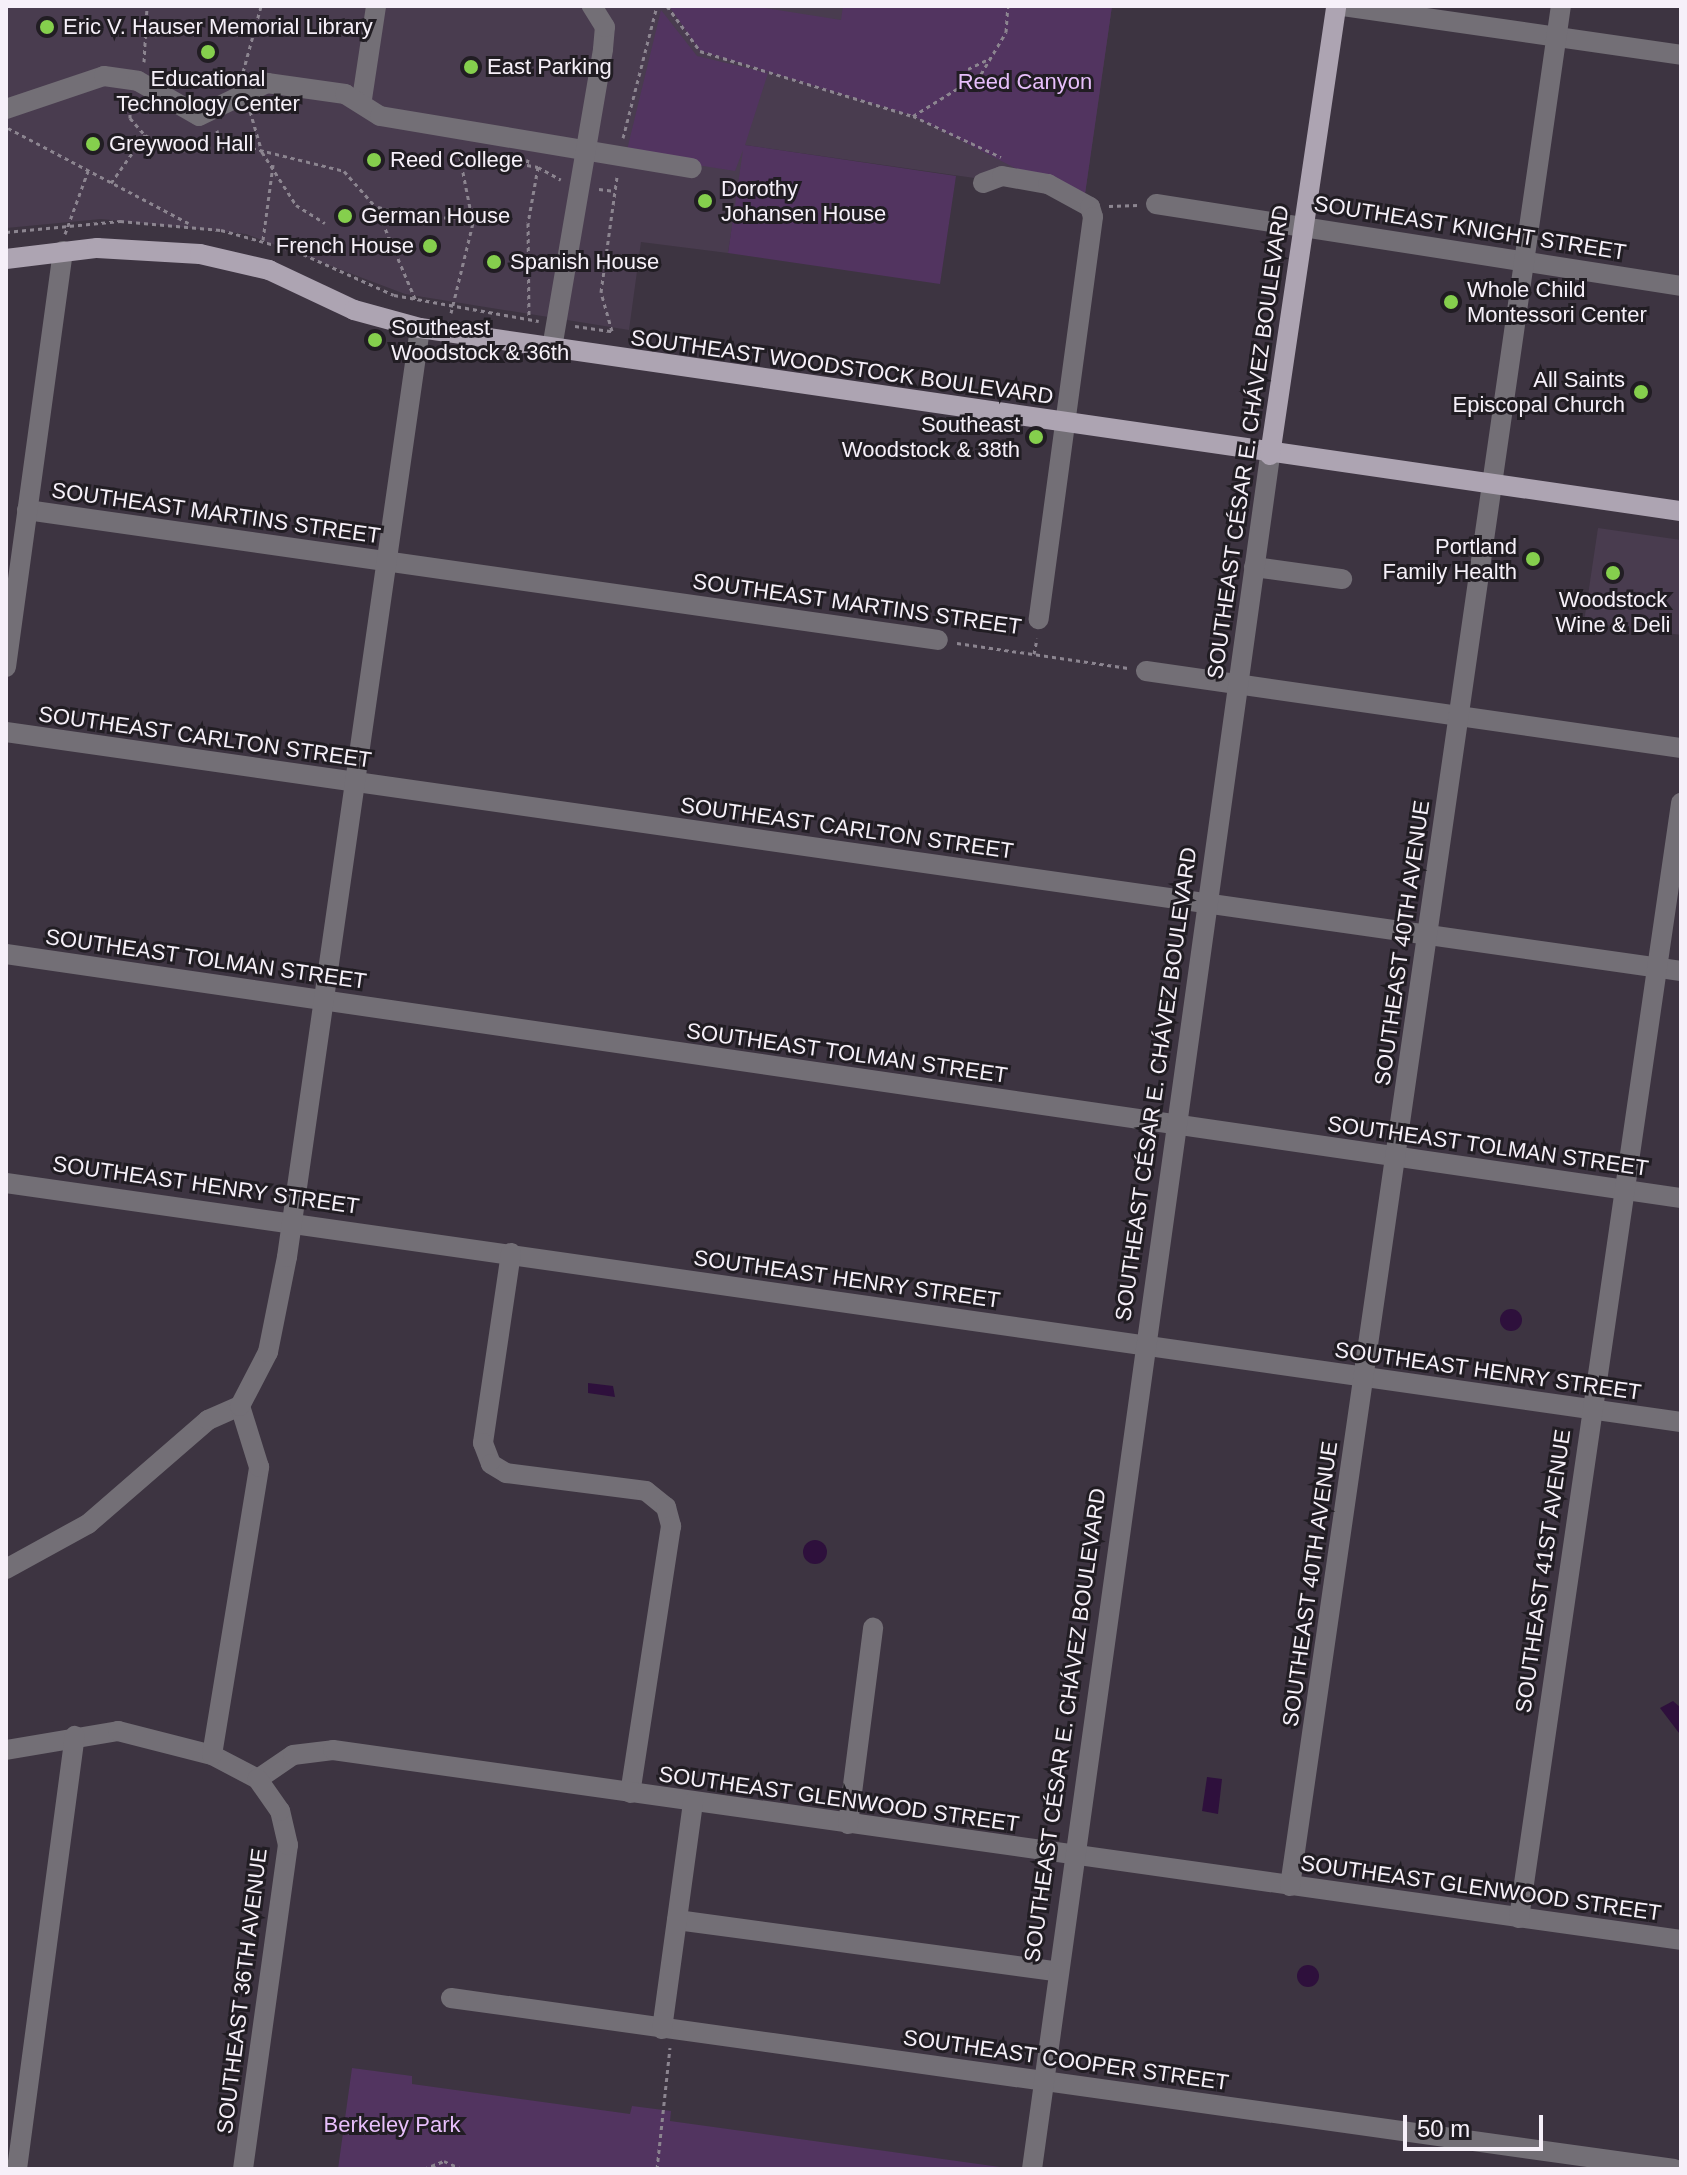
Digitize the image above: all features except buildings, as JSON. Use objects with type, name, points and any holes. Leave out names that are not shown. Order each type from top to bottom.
[{"type":"main road","name":"SOUTHEAST CÉSAR E. CHÁVEZ BOULEVARD","points":[[1270,455],[1336,6]]},
{"type":"main road","name":"SOUTHEAST WOODSTOCK BOULEVARD","points":[[6,259],[63,251],[132,248],[224,258],[420,328],[1270,455],[1681,511]]},
{"type":"street","points":[[362,99],[376,6]]},
{"type":"street","points":[[552,348],[583,145],[605,27],[592,6]]},
{"type":"street","points":[[1343,6],[1681,55]]},
{"type":"street","name":"SOUTHEAST 40TH AVENUE","points":[[1290,1886],[1561,6]]},
{"type":"street","points":[[6,109],[85,79],[138,81],[185,112],[215,113],[267,83],[362,99],[380,116],[583,145],[620,158],[692,168]]},
{"type":"street","points":[[983,183],[1022,178],[1090,207],[1039,619]]},
{"type":"street","name":"SOUTHEAST KNIGHT STREET","points":[[1156,204],[1681,286]]},
{"type":"street","points":[[6,667],[63,251]]},
{"type":"street","points":[[6,1569],[88,1524],[208,1420],[240,1406],[268,1352],[292,1220],[420,328]]},
{"type":"street","name":"SOUTHEAST CÉSAR E. CHÁVEZ BOULEVARD","points":[[1032,2169],[1070,1855],[1270,455]]},
{"type":"street","name":"SOUTHEAST MARTINS STREET","points":[[27,510],[938,640]]},
{"type":"street","points":[[1254,567],[1342,579]]},
{"type":"street","points":[[1146,671],[1681,748]]},
{"type":"street","name":"SOUTHEAST CARLTON STREET","points":[[6,732],[1681,971]]},
{"type":"street","name":"SOUTHEAST 41ST AVENUE","points":[[1519,1918],[1590,1409],[1681,803]]},
{"type":"street","name":"SOUTHEAST TOLMAN STREET","points":[[6,954],[1681,1198]]},
{"type":"street","name":"SOUTHEAST HENRY STREET","points":[[6,1183],[292,1220],[1143,1347],[1681,1422]]},
{"type":"street","points":[[511,1253],[483,1443],[491,1464],[506,1473],[646,1491],[666,1507],[671,1526],[630,1793]]},
{"type":"street","points":[[212,1755],[259,1467],[240,1406]]},
{"type":"street","points":[[848,1824],[873,1628]]},
{"type":"street","points":[[6,1750],[118,1731],[212,1755],[258,1779]]},
{"type":"street","points":[[17,2169],[75,1736]]},
{"type":"street","name":"SOUTHEAST GLENWOOD STREET","points":[[258,1779],[293,1755],[333,1750],[1681,1940]]},
{"type":"street","name":"SOUTHEAST 36TH AVENUE","points":[[243,2169],[288,1845],[280,1811],[258,1779]]},
{"type":"street","points":[[662,2029],[693,1802]]},
{"type":"street","points":[[677,1920],[1055,1971]]},
{"type":"street","name":"SOUTHEAST COOPER STREET","points":[[451,1998],[1674,2169]]},
{"type":"path","points":[[147,6],[130,118],[145,135],[175,151],[220,147],[335,166],[376,207],[416,301]]},
{"type":"path","points":[[261,6],[241,97],[262,152],[303,214],[325,223]]},
{"type":"path","points":[[6,232],[100,221],[191,225],[263,240],[416,301],[612,331],[601,292],[620,158],[657,6]]},
{"type":"path","points":[[667,6],[700,51],[913,116],[1006,160]]},
{"type":"path","points":[[913,116],[962,85],[991,58],[1006,32],[1008,6]]},
{"type":"path","points":[[962,85],[968,69],[991,58]]},
{"type":"path","points":[[215,113],[220,147]]},
{"type":"path","points":[[6,127],[191,225]]},
{"type":"path","points":[[448,332],[451,307],[466,275],[472,217],[457,157],[461,127]]},
{"type":"path","points":[[111,183],[145,135]]},
{"type":"path","points":[[529,319],[528,223],[538,167],[527,165],[531,138]]},
{"type":"path","points":[[263,240],[274,189],[271,163]]},
{"type":"path","points":[[67,222],[88,171]]},
{"type":"path","points":[[1090,207],[1156,204]]},
{"type":"path","points":[[376,207],[420,218],[472,217]]},
{"type":"path","name":"SOUTHEAST MARTINS STREET","points":[[938,640],[1146,671]]},
{"type":"path","points":[[657,2169],[670,2046],[662,2029]]},
{"type":"path","points":[[424,2169],[444,2161],[462,2169]]},
{"type":"shaded area","name":"Reed College","points":[[6,6],[1112,6],[1085,194],[745,145],[728,253],[641,242],[629,330],[405,294],[246,234],[101,219],[6,228]]},
{"type":"shaded area","points":[[1598,528],[1681,540],[1681,635],[1584,622]]},
{"type":"shaded area","points":[[1507,1309],[1515,1309],[1522,1320],[1515,1331],[1507,1331],[1500,1324],[1500,1316]]},
{"type":"shaded area","points":[[588,1383],[613,1386],[615,1397],[588,1393]]},
{"type":"shaded area","points":[[815,1540],[823,1544],[827,1552],[823,1560],[815,1564],[807,1560],[803,1552],[807,1544]]},
{"type":"shaded area","points":[[1673,1701],[1681,1708],[1679,1733],[1660,1708]]},
{"type":"shaded area","points":[[1207,1777],[1222,1779],[1218,1814],[1202,1811]]},
{"type":"shaded area","points":[[1304,1965],[1312,1965],[1319,1976],[1312,1987],[1304,1987],[1297,1980],[1297,1972]]},
{"type":"green space","name":"Reed Canyon","points":[[669,6],[752,6],[841,20],[843,6],[1112,6],[1085,194],[1029,175],[913,116],[700,51]]},
{"type":"green space","points":[[661,10],[697,56],[768,73],[745,145],[956,176],[940,284],[728,253],[743,150],[735,171],[626,154]]},
{"type":"green space","name":"Berkeley Park","points":[[352,2068],[412,2076],[412,2084],[630,2114],[632,2106],[671,2111],[670,2121],[1014,2169],[338,2169]]},
{"type":"place","name":"Eric V. Hauser Memorial Library","points":[[47,27]]},
{"type":"place","name":"Educational Technology Center","points":[[208,52]]},
{"type":"place","name":"East Parking","points":[[471,67]]},
{"type":"place","name":"Greywood Hall","points":[[93,144]]},
{"type":"place","name":"Reed College","points":[[374,160]]},
{"type":"place","name":"Dorothy Johansen House","points":[[705,201]]},
{"type":"place","name":"German House","points":[[345,216]]},
{"type":"place","name":"French House","points":[[430,246]]},
{"type":"place","name":"Spanish House","points":[[494,262]]},
{"type":"place","name":"Whole Child Montessori Center","points":[[1451,302]]},
{"type":"place","name":"Southeast Woodstock & 36th","points":[[375,340]]},
{"type":"place","name":"All Saints Episcopal Church","points":[[1641,392]]},
{"type":"place","name":"Southeast Woodstock & 38th","points":[[1036,437]]},
{"type":"place","name":"Portland Family Health","points":[[1533,559]]},
{"type":"place","name":"Woodstock Wine & Deli","points":[[1613,573]]}]
